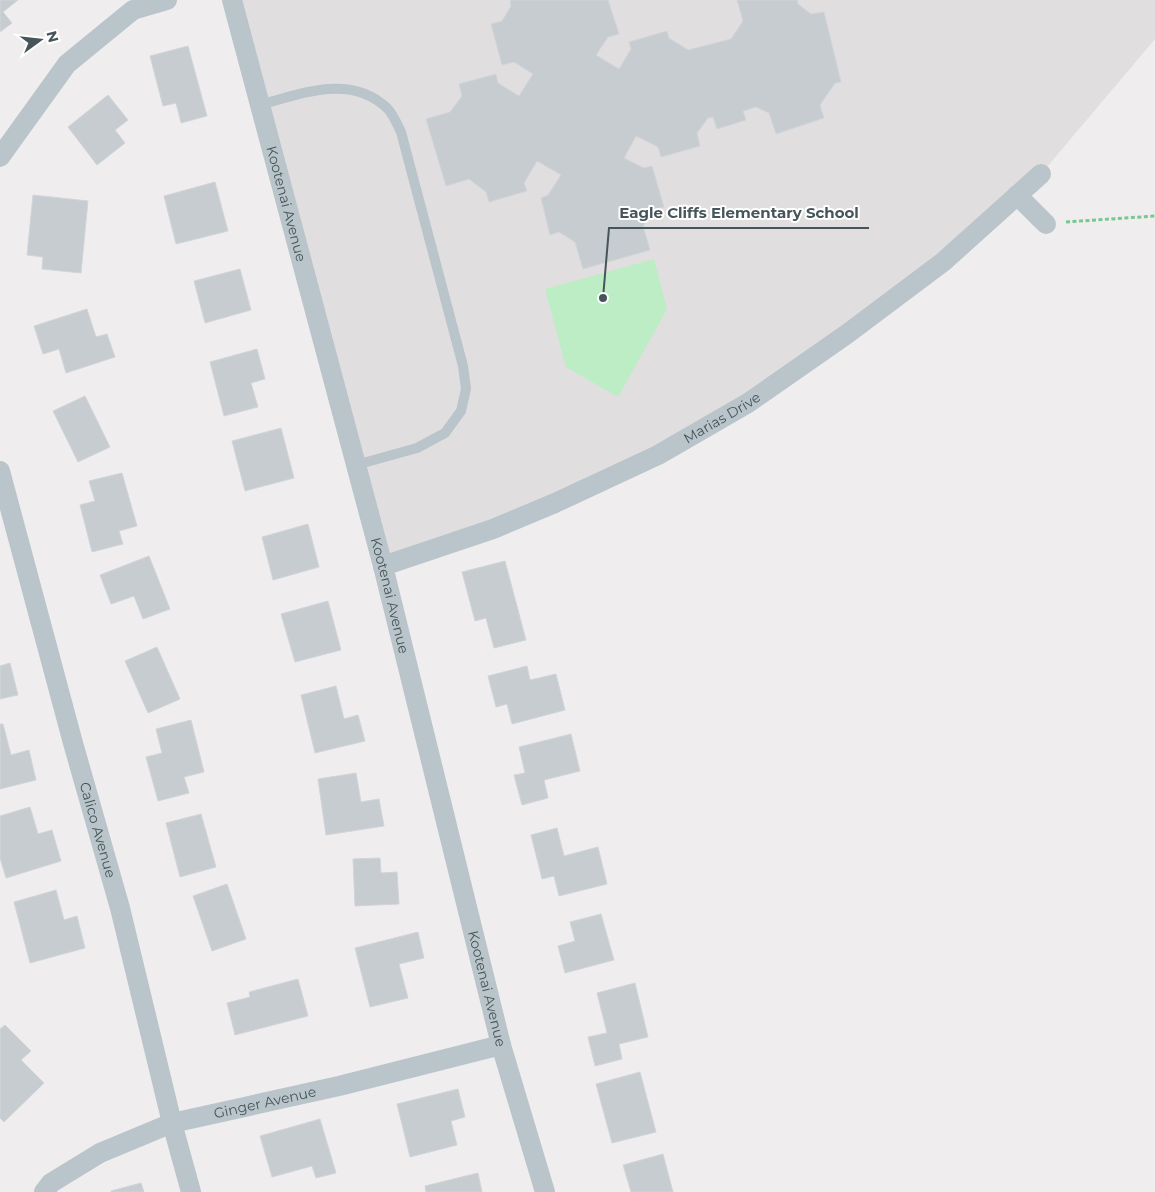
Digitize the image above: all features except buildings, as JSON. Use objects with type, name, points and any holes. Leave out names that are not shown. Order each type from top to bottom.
[{"type":"street","points":[[0,157],[67,64],[133,10],[167,0]]},
{"type":"street","name":"Kootenai Avenue","points":[[232,0],[383,566],[501,1045],[545,1192]]},
{"type":"street","name":"Marias Drive","points":[[383,566],[493,530],[555,503],[658,455],[731,412],[847,334],[943,262],[1041,174]]},
{"type":"street","points":[[1018,195],[1046,224]]},
{"type":"street","name":"Calico Avenue","points":[[0,471],[73,743],[120,908],[172,1124],[191,1192]]},
{"type":"street","name":"Ginger Avenue","points":[[44,1192],[51,1183],[100,1153],[172,1124],[339,1086],[501,1045]]},
{"type":"lane","points":[[259,105],[329,88],[356,89],[389,109],[401,132],[463,366],[466,389],[461,411],[445,433],[417,448],[356,465]]},
{"type":"path","points":[[1046,224],[1155,216]]},
{"type":"shaded area","points":[[232,0],[1155,0],[1155,39],[1041,174],[943,262],[658,455],[383,566]]},
{"type":"green space","points":[[654,259],[667,309],[618,397],[566,367],[545,289]]},
{"type":"place","name":"Eagle Cliffs Elementary School","points":[[603,298]]}]
